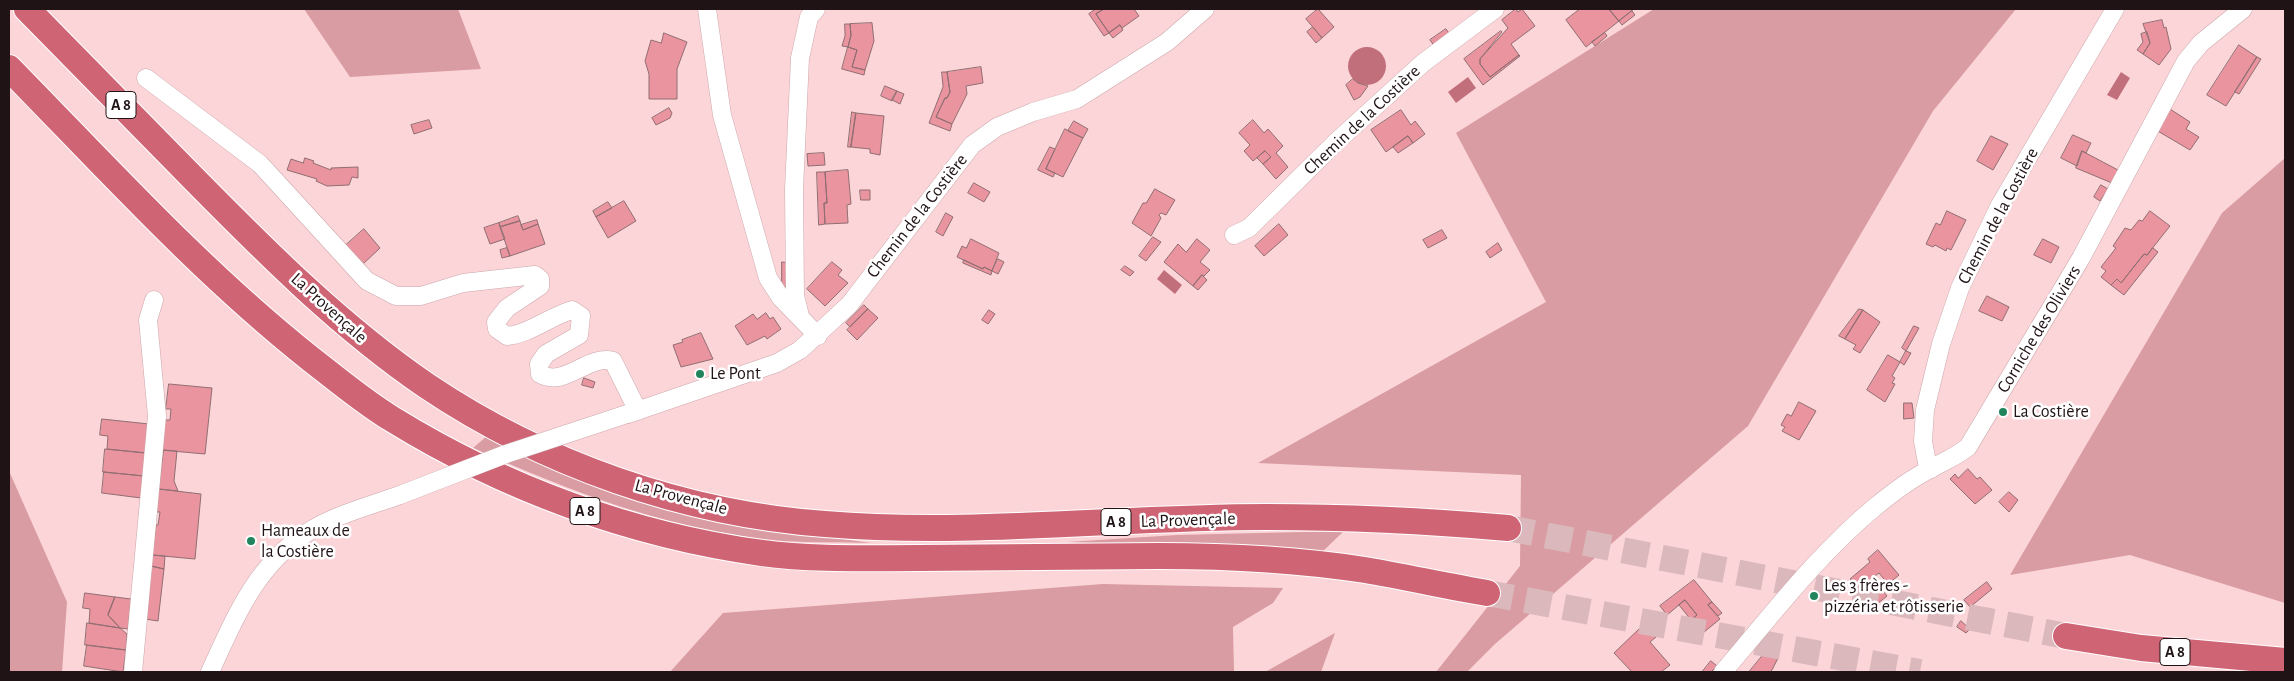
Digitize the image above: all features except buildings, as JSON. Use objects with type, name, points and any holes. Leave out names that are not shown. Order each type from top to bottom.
[{"type":"highway","name":"La Provençale","points":[[27,9],[215,200],[325,306],[374,348],[427,386],[506,433],[564,460],[638,486],[690,502],[764,517],[822,524],[880,527],[998,526],[1266,517],[1418,521],[1508,528]]},
{"type":"highway","name":"La Provençale","points":[[9,68],[176,238],[235,296],[276,331],[390,418],[516,484],[575,508],[628,525],[764,554],[832,558],[1165,556],[1294,563],[1362,570],[1487,593]]},
{"type":"highway","name":"A 8","points":[[2066,636],[2141,648],[2285,662]]},
{"type":"street","points":[[706,9],[722,115],[768,278],[781,298],[818,336]]},
{"type":"street","points":[[800,316],[794,296],[794,208],[800,58],[810,17],[816,9]]},
{"type":"street","name":"Chemin de la Costière","points":[[210,672],[249,591],[280,554],[324,523],[506,454],[777,363],[800,350],[818,336],[849,305],[972,145],[997,127],[1033,112],[1077,99],[1167,42],[1205,9]]},
{"type":"street","name":"Chemin de la Costière","points":[[1234,235],[1249,228],[1336,142],[1423,63],[1495,9]]},
{"type":"street","name":"Chemin de la Costière","points":[[1931,468],[1927,462],[1923,441],[1925,410],[1941,344],[1960,288],[2000,205],[2115,9]]},
{"type":"street","name":"Corniche des Oliviers","points":[[1723,672],[1827,552],[1846,533],[1895,491],[1931,468],[1958,455],[1968,447],[2081,258],[2186,61],[2202,43],[2243,9]]},
{"type":"street","points":[[146,78],[260,164],[367,281],[396,296],[421,296],[463,283],[535,275],[540,279],[540,286],[508,308],[496,322],[497,329],[507,336],[518,335],[556,315],[572,310],[580,316],[578,335],[546,354],[539,364],[540,374],[547,378],[558,377],[605,359],[613,361],[633,412]]},
{"type":"street","points":[[133,672],[156,416],[148,320],[154,300]]},
{"type":"shaded area","points":[[304,9],[458,9],[481,69],[350,77]]},
{"type":"shaded area","points":[[1654,9],[2016,9],[1933,111],[1748,426],[1495,644],[1467,672],[1436,672],[1520,566],[1521,475],[1258,463],[1546,302],[1456,133]]},
{"type":"shaded area","points":[[1367,47],[1380,53],[1386,66],[1380,79],[1367,85],[1354,79],[1348,66],[1354,53]]},
{"type":"shaded area","points":[[2121,72],[2130,78],[2117,100],[2107,95]]},
{"type":"shaded area","points":[[1468,77],[1476,88],[1456,103],[1448,92]]},
{"type":"shaded area","points":[[2285,158],[2285,603],[2130,555],[2010,575],[2222,213]]},
{"type":"shaded area","points":[[1164,270],[1182,285],[1175,294],[1157,279]]},
{"type":"shaded area","points":[[488,435],[755,527],[871,543],[783,541],[702,529],[662,519],[586,495],[473,448]]},
{"type":"shaded area","points":[[9,471],[67,602],[62,672],[9,672]]},
{"type":"shaded area","points":[[1344,531],[1322,552],[1067,542],[1177,535]]},
{"type":"shaded area","points":[[1103,584],[1283,588],[1273,603],[1233,627],[1234,672],[670,672],[723,613]]},
{"type":"shaded area","points":[[1335,633],[1321,672],[1265,672]]},
{"type":"tunnel","points":[[1508,528],[2066,636]]},
{"type":"tunnel","points":[[1487,593],[1920,672]]},
{"type":"place","name":"Le Pont","points":[[700,374]]},
{"type":"place","name":"La Costière","points":[[2003,412]]},
{"type":"place","name":"Hameaux de la Costière","points":[[251,541]]},
{"type":"place","name":"Les 3 frères - pizzéria et rôtisserie","points":[[1814,596]]}]
